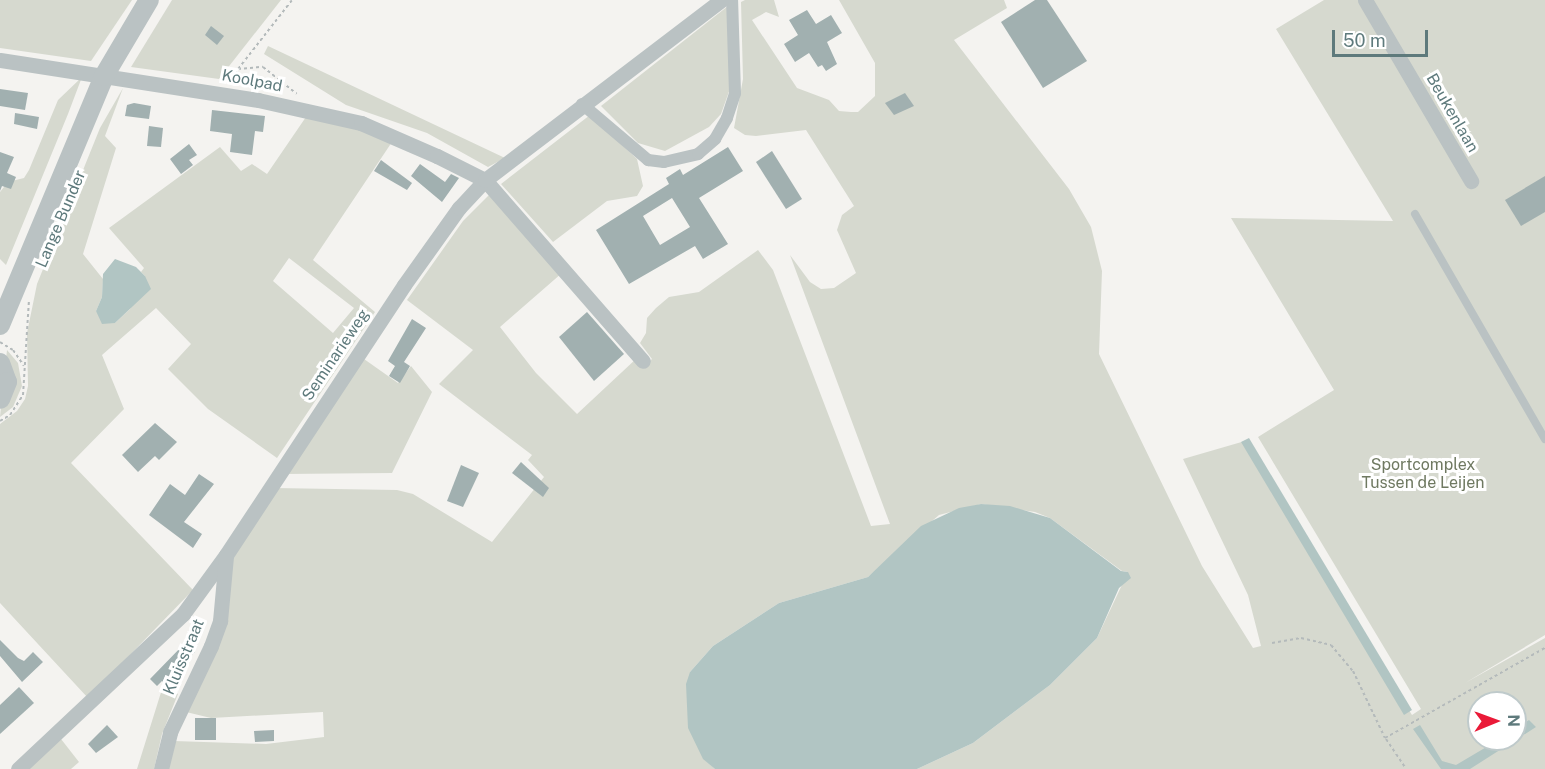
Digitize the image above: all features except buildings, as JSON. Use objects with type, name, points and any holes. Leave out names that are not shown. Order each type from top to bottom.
[{"type":"street","name":"Lange Bunder","points":[[0,325],[104,76],[150,0]]},
{"type":"street","name":"Seminarieweg","points":[[18,769],[183,614],[226,555],[440,232],[485,180],[721,0]]},
{"type":"street","points":[[582,104],[648,160],[663,162],[698,154],[715,139],[727,118],[735,93],[732,0]]},
{"type":"street","name":"Beukenlaan","points":[[1365,0],[1471,181]]},
{"type":"street","name":"Koolpad","points":[[0,60],[219,93],[362,123],[485,180]]},
{"type":"street","points":[[485,180],[643,361]]},
{"type":"street","points":[[0,363],[7,382],[0,399]]},
{"type":"street","name":"Kluisstraat","points":[[161,769],[170,732],[211,646],[219,621],[226,555]]},
{"type":"lane","points":[[1415,214],[1545,439]]},
{"type":"path","points":[[219,93],[292,0]]},
{"type":"path","points":[[238,69],[262,67],[289,85],[316,113]]},
{"type":"path","points":[[24,366],[31,292]]},
{"type":"path","points":[[1272,643],[1301,638],[1331,645],[1353,671],[1385,738],[1406,769]]},
{"type":"path","points":[[1385,738],[1545,648]]},
{"type":"green space","points":[[0,0],[132,0],[91,61],[0,48]]},
{"type":"green space","points":[[172,0],[281,0],[219,79],[131,67]]},
{"type":"green space","name":"Sportcomplex Tussen de Leijen","points":[[745,0],[774,0],[779,17],[766,12],[752,20],[797,88],[829,100],[839,111],[858,112],[875,96],[875,63],[839,0],[1004,0],[1007,8],[954,40],[1069,189],[1091,227],[1102,271],[1099,354],[1202,566],[1253,648],[1261,646],[1248,595],[1183,459],[1245,441],[1412,715],[1421,709],[1258,437],[1334,390],[1231,218],[1393,221],[1276,29],[1324,0],[1545,0],[1545,635],[1465,683],[1545,638],[1545,769],[917,769],[973,743],[1050,685],[1097,638],[1128,572],[1122,571],[1050,518],[1035,512],[981,504],[939,515],[868,577],[779,603],[713,646],[690,672],[703,758],[715,769],[168,769],[174,741],[266,744],[324,737],[323,712],[211,718],[186,712],[234,556],[274,488],[397,490],[413,494],[492,542],[544,477],[528,460],[532,455],[439,384],[473,350],[407,300],[463,221],[491,193],[562,273],[500,327],[536,373],[577,414],[637,358],[644,366],[652,359],[640,343],[646,333],[647,318],[656,308],[669,297],[699,292],[758,250],[773,270],[871,526],[890,524],[790,255],[810,282],[821,289],[834,288],[856,273],[837,230],[842,215],[854,206],[806,130],[756,136],[745,135],[734,128],[743,79],[741,2]]},
{"type":"green space","points":[[728,6],[731,86],[721,114],[709,127],[665,151],[638,143],[601,106]]},
{"type":"green space","points":[[268,46],[505,158],[488,167],[427,133],[346,105],[264,54]]},
{"type":"green space","points":[[82,77],[6,265],[0,259],[0,192],[8,182],[24,178],[58,100]]},
{"type":"green space","points":[[123,88],[105,136],[116,148],[83,254],[103,279],[102,297],[96,311],[115,323],[130,309],[145,276],[141,272],[144,268],[109,228],[220,147],[241,171],[252,164],[267,174],[308,114],[394,139],[313,260],[375,312],[277,458],[208,409],[168,369],[191,344],[156,308],[102,355],[124,409],[71,463],[193,590],[88,698],[0,603],[0,424],[17,411],[25,399],[28,386],[27,333],[37,284],[100,128]],"holes":[[[289,258],[354,308],[333,333],[273,281]]]},
{"type":"green space","points":[[590,115],[637,159],[643,186],[637,196],[607,201],[553,242],[501,184]]},
{"type":"green space","points":[[7,350],[18,363],[22,386],[13,407],[0,417]]},
{"type":"green space","points":[[364,359],[398,383],[411,366],[432,392],[392,473],[283,474]]},
{"type":"green space","points":[[163,686],[178,694],[162,734],[154,769],[137,769]]},
{"type":"green space","points":[[61,739],[79,762],[71,769],[28,769]]},
{"type":"shaded area","points":[[115,259],[136,267],[145,276],[151,289],[115,323],[102,324],[96,311],[102,297],[103,274]]},
{"type":"shaded area","points":[[1249,438],[1412,710],[1404,715],[1241,442]]},
{"type":"shaded area","points":[[981,504],[1010,506],[1050,518],[1121,571],[1128,572],[1131,578],[1119,588],[1097,638],[1050,685],[973,743],[917,769],[715,769],[703,759],[688,728],[686,684],[690,672],[713,646],[779,603],[868,577],[921,526],[959,508]]},
{"type":"shaded area","points":[[1529,720],[1536,727],[1527,733]]},
{"type":"shaded area","points":[[1420,725],[1442,761],[1456,765],[1480,751],[1498,751],[1470,769],[1441,769],[1413,729]]}]
